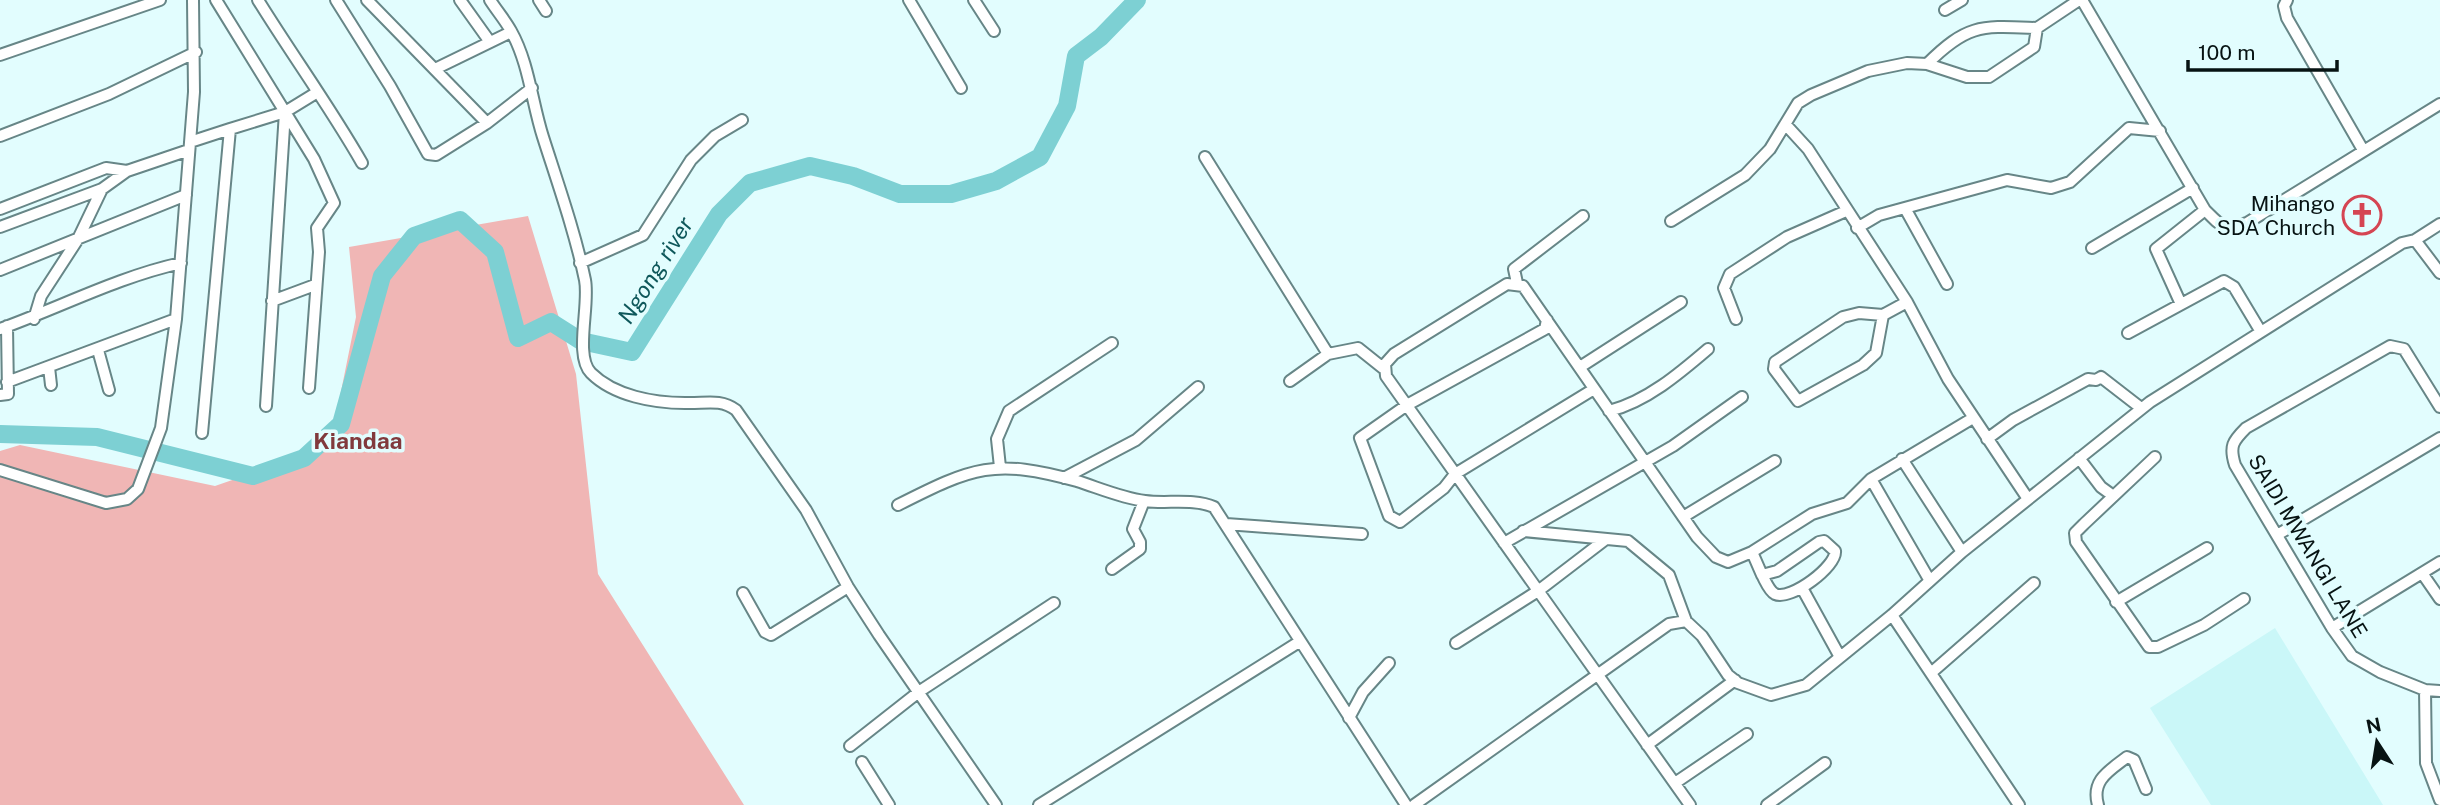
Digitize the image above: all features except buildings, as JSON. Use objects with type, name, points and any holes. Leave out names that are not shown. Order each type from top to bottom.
[{"type":"street","points":[[0,55],[160,0]]},
{"type":"street","points":[[0,470],[106,503],[127,499],[140,483],[161,428],[176,319],[196,52],[192,0]]},
{"type":"street","points":[[216,0],[232,31],[314,159],[334,205],[317,228],[319,251],[309,388]]},
{"type":"street","points":[[258,0],[316,93],[329,106],[362,163]]},
{"type":"street","points":[[336,0],[390,86],[428,154],[436,155],[487,122],[532,88]]},
{"type":"street","points":[[367,0],[487,122]]},
{"type":"street","points":[[460,0],[490,42]]},
{"type":"street","points":[[490,0],[511,32],[532,88],[585,281],[587,315],[583,354],[587,368],[610,386],[637,396],[666,403],[713,401],[727,403],[736,410],[806,510],[848,587],[996,805]]},
{"type":"street","points":[[539,0],[546,11]]},
{"type":"street","points":[[909,0],[961,89]]},
{"type":"street","points":[[974,0],[994,31]]},
{"type":"street","points":[[1945,10],[1962,0]]},
{"type":"street","points":[[1927,64],[1961,33],[1980,27],[2037,28],[2080,0],[2205,210],[2220,225],[2229,229],[2248,223],[2440,104]]},
{"type":"street","points":[[2287,0],[2284,6],[2287,18],[2363,150]]},
{"type":"street","points":[[1671,221],[1745,175],[1770,149],[1798,103],[1811,95],[1868,71],[1907,63],[1927,64],[1967,77],[1989,77],[2034,47],[2037,28]]},
{"type":"street","points":[[435,69],[511,32]]},
{"type":"street","points":[[0,136],[109,94],[196,52]]},
{"type":"street","points":[[0,227],[102,189],[127,171],[230,129],[285,112],[316,93]]},
{"type":"street","points":[[266,406],[285,112]]},
{"type":"street","points":[[580,263],[643,235],[691,160],[715,136],[742,120]]},
{"type":"street","points":[[1786,125],[1808,149],[1907,302],[1948,379],[2028,499]]},
{"type":"street","points":[[1857,228],[1879,215],[2007,180],[2039,187],[2058,187],[2079,174],[2129,128],[2160,131]]},
{"type":"street","points":[[202,433],[230,129]]},
{"type":"street","points":[[1205,157],[1328,354]]},
{"type":"street","points":[[0,209],[106,169],[127,171]]},
{"type":"street","points":[[2092,248],[2193,187]]},
{"type":"street","points":[[33,319],[41,296],[78,239],[102,189]]},
{"type":"street","points":[[0,270],[186,195]]},
{"type":"street","points":[[1906,209],[1947,284]]},
{"type":"street","points":[[2180,302],[2156,249],[2205,210]]},
{"type":"street","points":[[1735,319],[1724,288],[1730,274],[1787,237],[1846,211]]},
{"type":"street","points":[[1517,283],[1514,269],[1583,216]]},
{"type":"street","points":[[1523,531],[1628,541],[1669,575],[1686,621],[1702,636],[1735,680],[1754,691],[1771,695],[1793,691],[1806,685],[1892,615],[1962,552],[2141,408],[2384,254],[2415,240],[2440,224]]},
{"type":"street","points":[[2415,240],[2440,273]]},
{"type":"street","points":[[0,395],[8,394],[3,328],[33,319],[146,271],[181,263]]},
{"type":"street","points":[[2128,332],[2219,282],[2228,282],[2234,287],[2262,332]]},
{"type":"street","points":[[1384,368],[1394,354],[1461,311],[1507,284],[1517,283],[1523,286],[1697,537],[1721,561],[1728,562],[1752,552],[1812,514],[1847,503],[1871,479],[1973,418]]},
{"type":"street","points":[[272,301],[315,285]]},
{"type":"street","points":[[1580,367],[1681,302]]},
{"type":"street","points":[[1883,315],[1876,353],[1863,365],[1801,401],[1793,396],[1774,369],[1775,362],[1798,344],[1843,317],[1859,313],[1883,315],[1907,302]]},
{"type":"street","points":[[7,382],[176,319]]},
{"type":"street","points":[[1547,320],[1545,329],[1407,405],[1360,438],[1390,516],[1400,522],[1444,488],[1455,474],[1594,389]]},
{"type":"street","points":[[1000,467],[997,439],[1009,411],[1112,343]]},
{"type":"street","name":"SAIDI MWANGI LANE","points":[[2440,407],[2404,349],[2398,345],[2380,351],[2246,428],[2232,441],[2231,452],[2235,465],[2277,536],[2332,628],[2352,656],[2364,664],[2425,690],[2440,691]]},
{"type":"street","points":[[1290,381],[1328,354],[1359,348],[1384,368],[1455,474],[1690,805]]},
{"type":"street","points":[[1609,411],[1624,408],[1679,373],[1708,349]]},
{"type":"street","points":[[97,350],[109,390]]},
{"type":"street","points":[[49,367],[51,386]]},
{"type":"street","points":[[1987,439],[2013,420],[2088,379],[2096,380],[2101,377],[2131,397],[2141,408]]},
{"type":"street","points":[[1064,478],[1136,440],[1198,387]]},
{"type":"street","points":[[1504,543],[1673,446],[1742,397]]},
{"type":"street","points":[[2277,536],[2440,438]]},
{"type":"street","points":[[2155,457],[2112,495],[2074,537],[2145,643],[2155,648],[2204,625],[2244,599]]},
{"type":"street","points":[[2079,458],[2102,487],[2112,495]]},
{"type":"street","points":[[1902,459],[1962,552]]},
{"type":"street","points":[[1684,517],[1775,461]]},
{"type":"street","points":[[898,505],[967,472],[1000,467],[1064,478],[1144,500],[1214,507],[1406,805]]},
{"type":"street","points":[[1871,479],[1930,581]]},
{"type":"street","points":[[1112,569],[1140,549],[1133,529],[1144,500]]},
{"type":"street","points":[[1226,524],[1362,534]]},
{"type":"street","points":[[1456,643],[1538,591],[1606,539]]},
{"type":"street","points":[[1752,552],[1762,575],[1777,595],[1802,588],[1836,555],[1824,541],[1777,571],[1762,575]]},
{"type":"street","points":[[2116,602],[2207,548]]},
{"type":"street","points":[[2332,628],[2440,562]]},
{"type":"street","points":[[2422,573],[2440,599]]},
{"type":"street","points":[[1931,673],[2034,583]]},
{"type":"street","points":[[743,593],[765,632],[771,635],[848,587]]},
{"type":"street","points":[[1802,588],[1840,657]]},
{"type":"street","points":[[850,746],[920,691],[1054,603]]},
{"type":"street","points":[[1892,615],[2019,805]]},
{"type":"street","points":[[1414,805],[1669,624],[1686,621]]},
{"type":"street","points":[[1039,805],[1299,642]]},
{"type":"street","points":[[1349,718],[1363,692],[1389,663]]},
{"type":"street","points":[[1647,745],[1735,680]]},
{"type":"street","points":[[2425,690],[2426,763],[2440,800]]},
{"type":"street","points":[[1675,783],[1747,734]]},
{"type":"street","points":[[2098,805],[2095,788],[2098,782],[2127,757],[2134,760],[2146,789]]},
{"type":"street","points":[[862,762],[889,805]]},
{"type":"street","points":[[1767,805],[1825,763]]},
{"type":"shaded area","points":[[528,216],[576,374],[598,574],[744,805],[0,805],[0,451],[20,445],[215,486],[330,446],[356,317],[349,247]]},
{"type":"shaded area","points":[[2275,628],[2383,805],[2211,805],[2150,708]]},
{"type":"waterway","name":"Ngong river","points":[[0,434],[97,437],[253,476],[304,458],[341,424],[382,276],[414,236],[460,220],[495,252],[518,338],[551,322],[581,341],[632,352],[719,214],[750,183],[810,166],[853,176],[900,194],[951,194],[996,181],[1040,157],[1067,106],[1076,56],[1101,37],[1137,0]]},
{"type":"place","name":"Mihango SDA Church","points":[[2362,215]]},
{"type":"district","name":"Kiandaa","points":[[358,440]]}]
